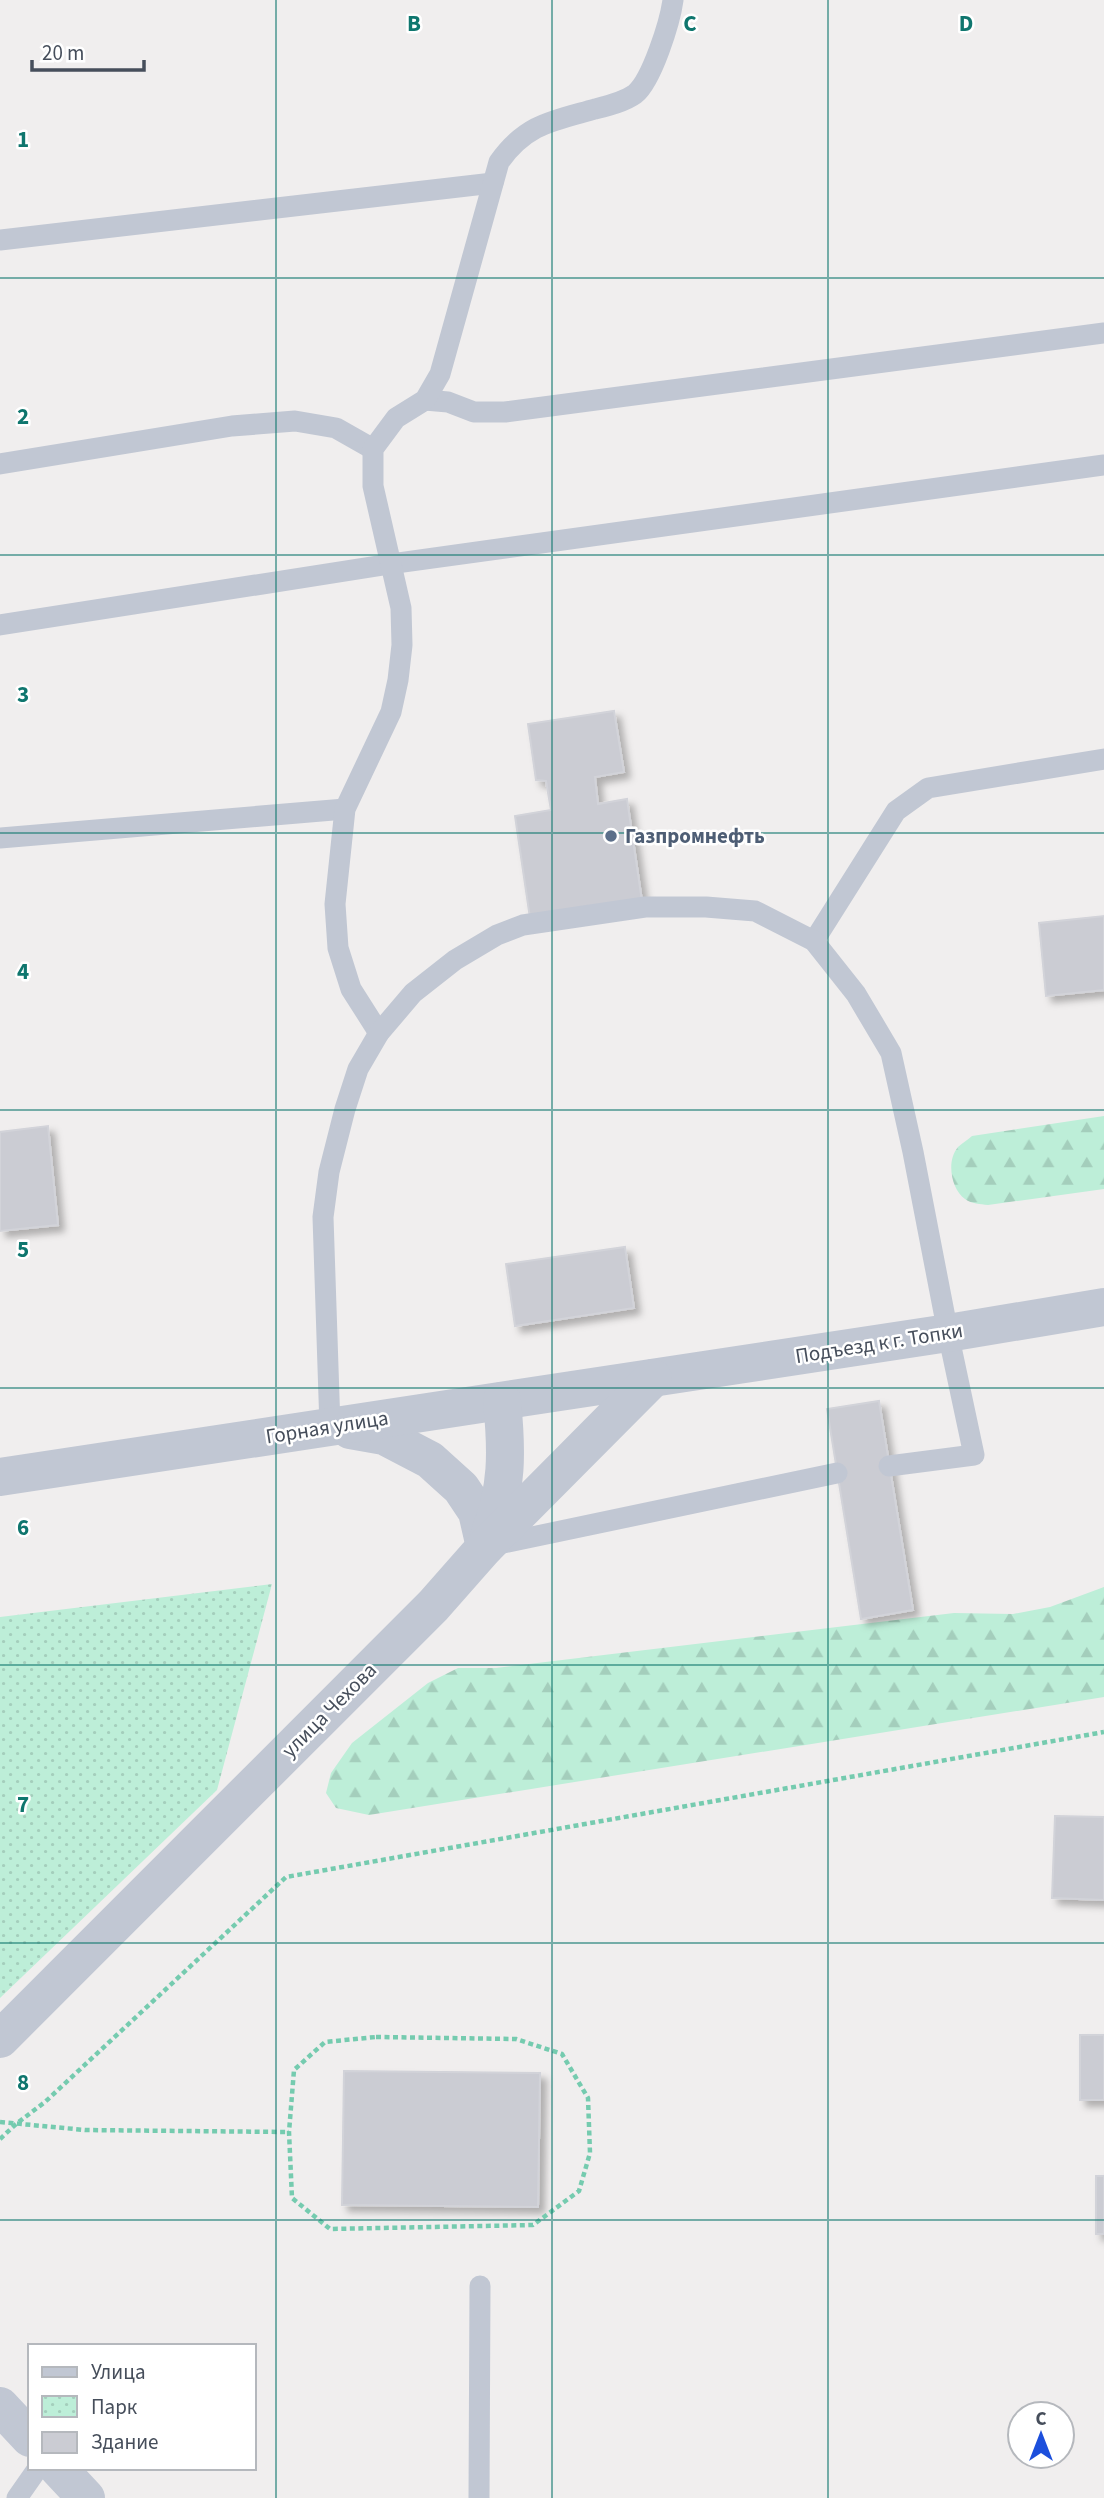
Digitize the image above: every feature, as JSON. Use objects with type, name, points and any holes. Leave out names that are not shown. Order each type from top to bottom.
[{"type":"street","name":"Подъезд к г. Топки","points":[[653,1378],[1104,1307]]},
{"type":"street","name":"Горная улица","points":[[0,1477],[653,1378]]},
{"type":"street","name":"улица Чехова","points":[[0,2039],[433,1606],[485,1546],[653,1378]]},
{"type":"street","points":[[485,1546],[498,1514],[505,1485],[506,1443],[502,1401]]},
{"type":"street","points":[[330,1427],[384,1436],[430,1460],[461,1488],[477,1512],[485,1546]]},
{"type":"street","points":[[0,2406],[28,2436]]},
{"type":"street","points":[[60,2470],[86,2498]]},
{"type":"lane","points":[[379,1033],[351,989],[338,948],[335,904],[345,809],[391,712],[402,645],[401,608],[373,486],[373,449],[396,418],[425,400],[440,374],[499,162],[513,142],[546,122],[612,104],[635,93],[653,67],[673,0]]},
{"type":"lane","points":[[0,240],[493,183]]},
{"type":"lane","points":[[425,400],[448,402],[474,412],[505,412],[1104,332]]},
{"type":"lane","points":[[0,464],[232,426],[295,421],[336,428],[373,449]]},
{"type":"lane","points":[[0,625],[390,564],[1104,465]]},
{"type":"lane","points":[[814,941],[896,811],[928,788],[1104,759]]},
{"type":"lane","points":[[0,838],[345,809]]},
{"type":"lane","points":[[330,1427],[323,1217],[329,1172],[345,1109],[358,1069],[379,1033],[413,993],[455,960],[497,935],[523,925],[645,907],[706,907],[755,911],[814,941],[856,994],[891,1053],[974,1455],[889,1466]]},
{"type":"lane","points":[[485,1546],[837,1473]]},
{"type":"lane","points":[[478,2498],[480,2286]]},
{"type":"lane","points":[[17,2498],[37,2470]]},
{"type":"path","points":[[0,2139],[45,2102],[286,1877],[1104,1732]]},
{"type":"path","points":[[376,2037],[516,2039],[562,2054],[588,2098],[590,2153],[579,2191],[533,2225],[330,2229],[292,2198],[289,2132],[294,2070],[325,2042],[376,2037]]},
{"type":"path","points":[[0,2122],[85,2130],[289,2132]]},
{"type":"green space","points":[[1104,1116],[1104,1189],[988,1205],[968,1201],[956,1189],[951,1167],[954,1153],[972,1136]]},
{"type":"green space","points":[[272,1584],[217,1790],[0,1998],[0,1617]]},
{"type":"green space","points":[[1104,1587],[1104,1697],[369,1815],[336,1808],[326,1793],[331,1773],[352,1743],[428,1683],[458,1668],[496,1668],[954,1613],[1013,1614],[1050,1607]]},
{"type":"building","points":[[614,711],[624,772],[595,777],[598,804],[627,799],[642,901],[530,918],[515,816],[551,810],[546,781],[536,780],[528,724]]},
{"type":"building","points":[[1104,916],[1104,990],[1046,996],[1039,923]]},
{"type":"building","points":[[48,1126],[58,1225],[0,1231],[0,1132]]},
{"type":"building","points":[[625,1247],[634,1308],[515,1326],[506,1264]]},
{"type":"building","points":[[879,1401],[913,1610],[861,1619],[827,1409]]},
{"type":"building","points":[[1055,1816],[1104,1817],[1104,1900],[1052,1898]]},
{"type":"building","points":[[1080,2035],[1104,2035],[1104,2100],[1080,2100]]},
{"type":"building","points":[[344,2071],[540,2073],[538,2207],[342,2205]]},
{"type":"building","points":[[1096,2176],[1104,2176],[1104,2234],[1096,2234]]},
{"type":"place","name":"Газпромнефть","points":[[611,836]]}]
